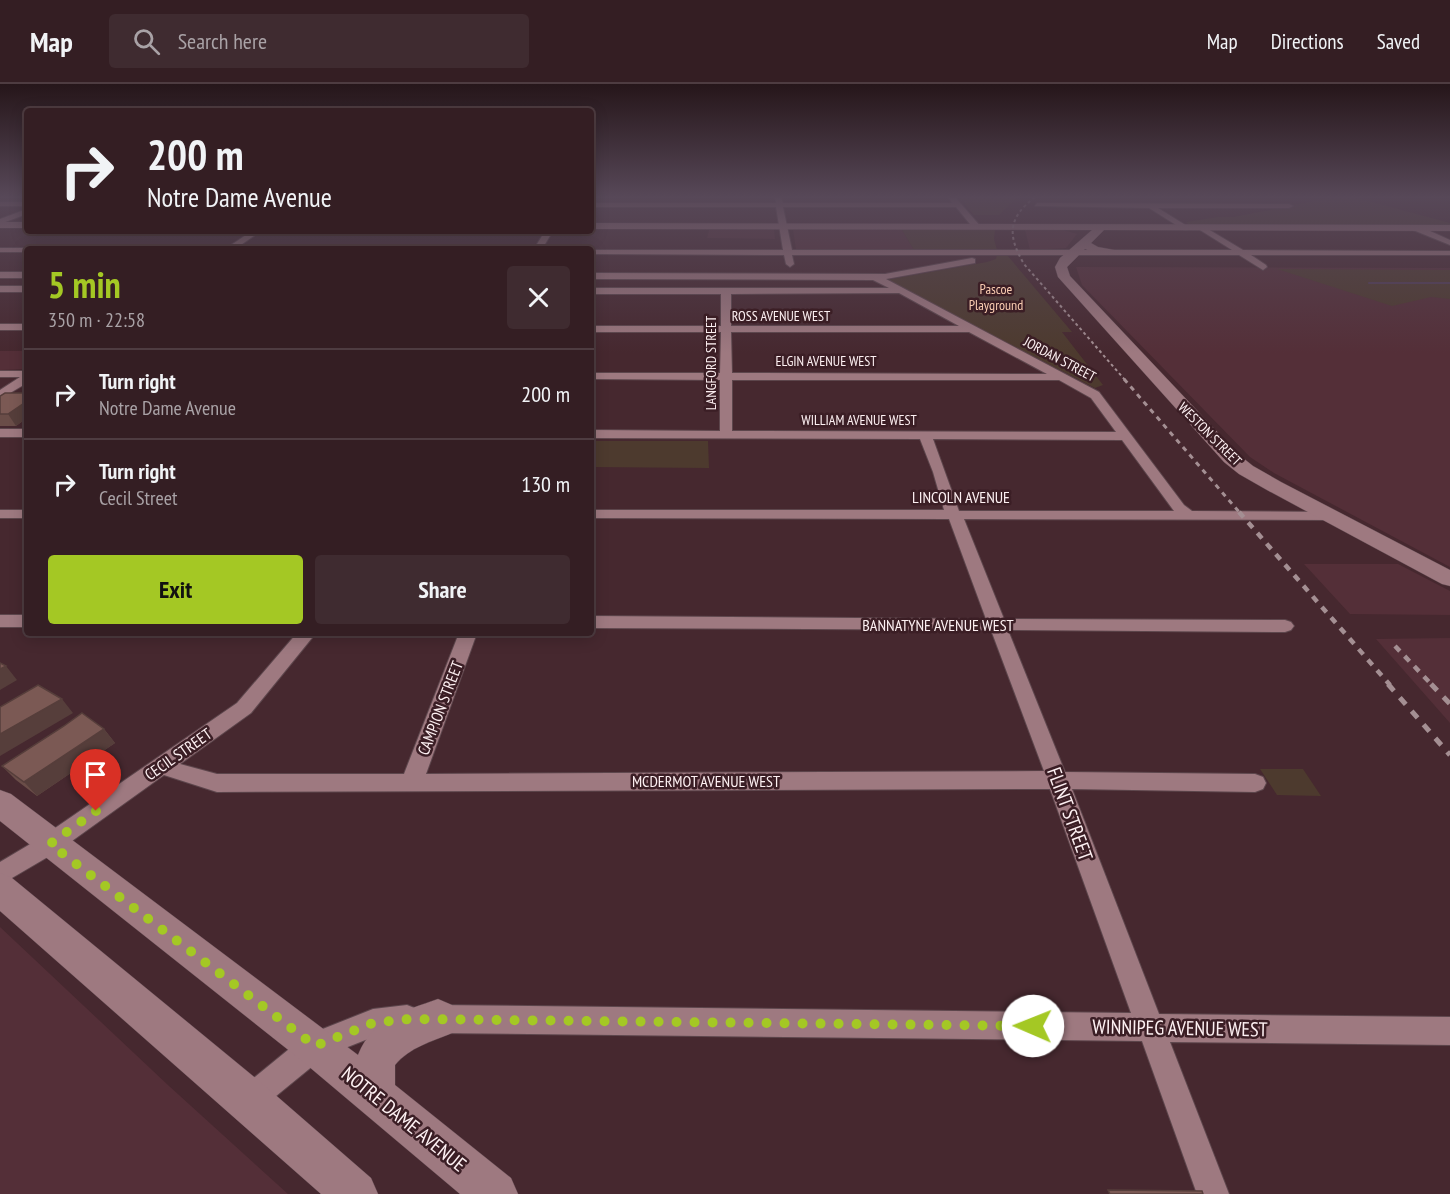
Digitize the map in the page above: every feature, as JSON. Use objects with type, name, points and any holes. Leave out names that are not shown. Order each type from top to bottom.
[{"type":"main road","name":"WESTON STREET","points":[[1078,249],[1061,267],[1064,278],[1231,458],[1260,478],[1450,579]]},
{"type":"main road","points":[[1094,249],[1116,253]]},
{"type":"main road","name":"NOTRE DAME AVENUE","points":[[0,803],[50,844],[315,1046],[495,1194]]},
{"type":"main road","points":[[0,889],[249,1100],[355,1194]]},
{"type":"main road","points":[[377,1096],[373,1073],[379,1053],[394,1036],[406,1029],[438,1019]]},
{"type":"street","points":[[787,249],[795,291]]},
{"type":"street","points":[[594,252],[987,253],[1019,249]]},
{"type":"street","points":[[1235,249],[1263,267]]},
{"type":"street","points":[[0,250],[24,250]]},
{"type":"street","points":[[594,276],[875,277],[990,257],[987,253]]},
{"type":"street","points":[[1116,253],[1450,254]]},
{"type":"street","points":[[0,275],[24,275]]},
{"type":"street","name":"JORDAN STREET","points":[[875,277],[1095,394],[1179,508],[1189,516]]},
{"type":"street","points":[[0,289],[24,289]]},
{"type":"street","points":[[594,291],[899,291]]},
{"type":"street","name":"LANGFORD STREET","points":[[726,291],[726,435]]},
{"type":"street","points":[[0,327],[24,327]]},
{"type":"street","name":"ROSS AVENUE WEST","points":[[594,328],[972,329]]},
{"type":"street","points":[[0,374],[24,376]]},
{"type":"street","name":"ELGIN AVENUE WEST","points":[[594,376],[1061,377]]},
{"type":"street","points":[[0,395],[24,378]]},
{"type":"street","points":[[0,433],[24,433]]},
{"type":"street","name":"WILLIAM AVENUE WEST","points":[[594,434],[1126,436]]},
{"type":"street","name":"FLINT STREET","points":[[925,435],[940,472],[950,507],[955,514],[1058,780],[1213,1194]]},
{"type":"street","points":[[0,514],[24,514]]},
{"type":"street","name":"LINCOLN AVENUE","points":[[594,514],[1330,516]]},
{"type":"street","points":[[0,621],[24,621]]},
{"type":"street","name":"BANNATYNE AVENUE WEST","points":[[594,622],[1285,626]]},
{"type":"street","name":"CECIL STREET","points":[[0,874],[50,844],[244,708],[304,636]]},
{"type":"street","name":"CAMPION STREET","points":[[412,782],[467,636]]},
{"type":"street","name":"MCDERMOT AVENUE WEST","points":[[160,765],[217,783],[1058,780],[1255,783]]},
{"type":"street","name":"WINNIPEG AVENUE WEST","points":[[249,1100],[315,1046],[373,1023],[410,1019],[1450,1031]]},
{"type":"shaded area","points":[[796,249],[913,249],[914,250]]},
{"type":"shaded area","points":[[1076,267],[1450,268],[1450,567],[1274,473],[1250,457],[1082,285]]},
{"type":"shaded area","points":[[0,351],[24,351],[24,369],[0,370]]},
{"type":"shaded area","points":[[1304,564],[1398,564],[1450,591],[1450,615],[1350,614]]},
{"type":"shaded area","points":[[1450,638],[1450,723],[1376,639]]},
{"type":"shaded area","points":[[0,927],[169,1086],[288,1194],[0,1194]]},
{"type":"green space","points":[[913,249],[997,250],[914,250]]},
{"type":"green space","name":"Pascoe Playground","points":[[997,255],[1007,255],[1072,332],[1062,332],[1103,385],[1095,388],[886,280],[987,262],[996,259]]},
{"type":"green space","points":[[1277,269],[1450,270],[1450,299],[1431,297],[1392,306]]},
{"type":"green space","points":[[594,441],[708,441],[709,468],[594,467]]},
{"type":"green space","points":[[1260,769],[1303,769],[1321,796],[1277,795]]},
{"type":"building","points":[[5,393],[24,393],[24,403],[8,414],[0,414],[0,396]]},
{"type":"building","points":[[38,685],[62,699],[0,734],[0,707]]},
{"type":"building","points":[[82,713],[104,729],[24,782],[2,766],[64,726]]},
{"type":"building","points":[[1108,1190],[1202,1191],[1203,1194],[1110,1194]]},
{"type":"waterway","points":[[1369,283],[1450,283]]},
{"type":"railway","points":[[1016,249],[1024,264],[1125,380]]},
{"type":"railway","points":[[1124,379],[1240,513]]},
{"type":"railway","points":[[1239,512],[1390,685]]},
{"type":"railway","points":[[1395,646],[1432,685]]},
{"type":"railway","points":[[1388,684],[1450,755]]},
{"type":"railway","points":[[1431,684],[1450,704]]},
{"type":"route","points":[[96,811],[50,844],[315,1046],[342,1033],[373,1023],[410,1019],[1033,1026]]}]
